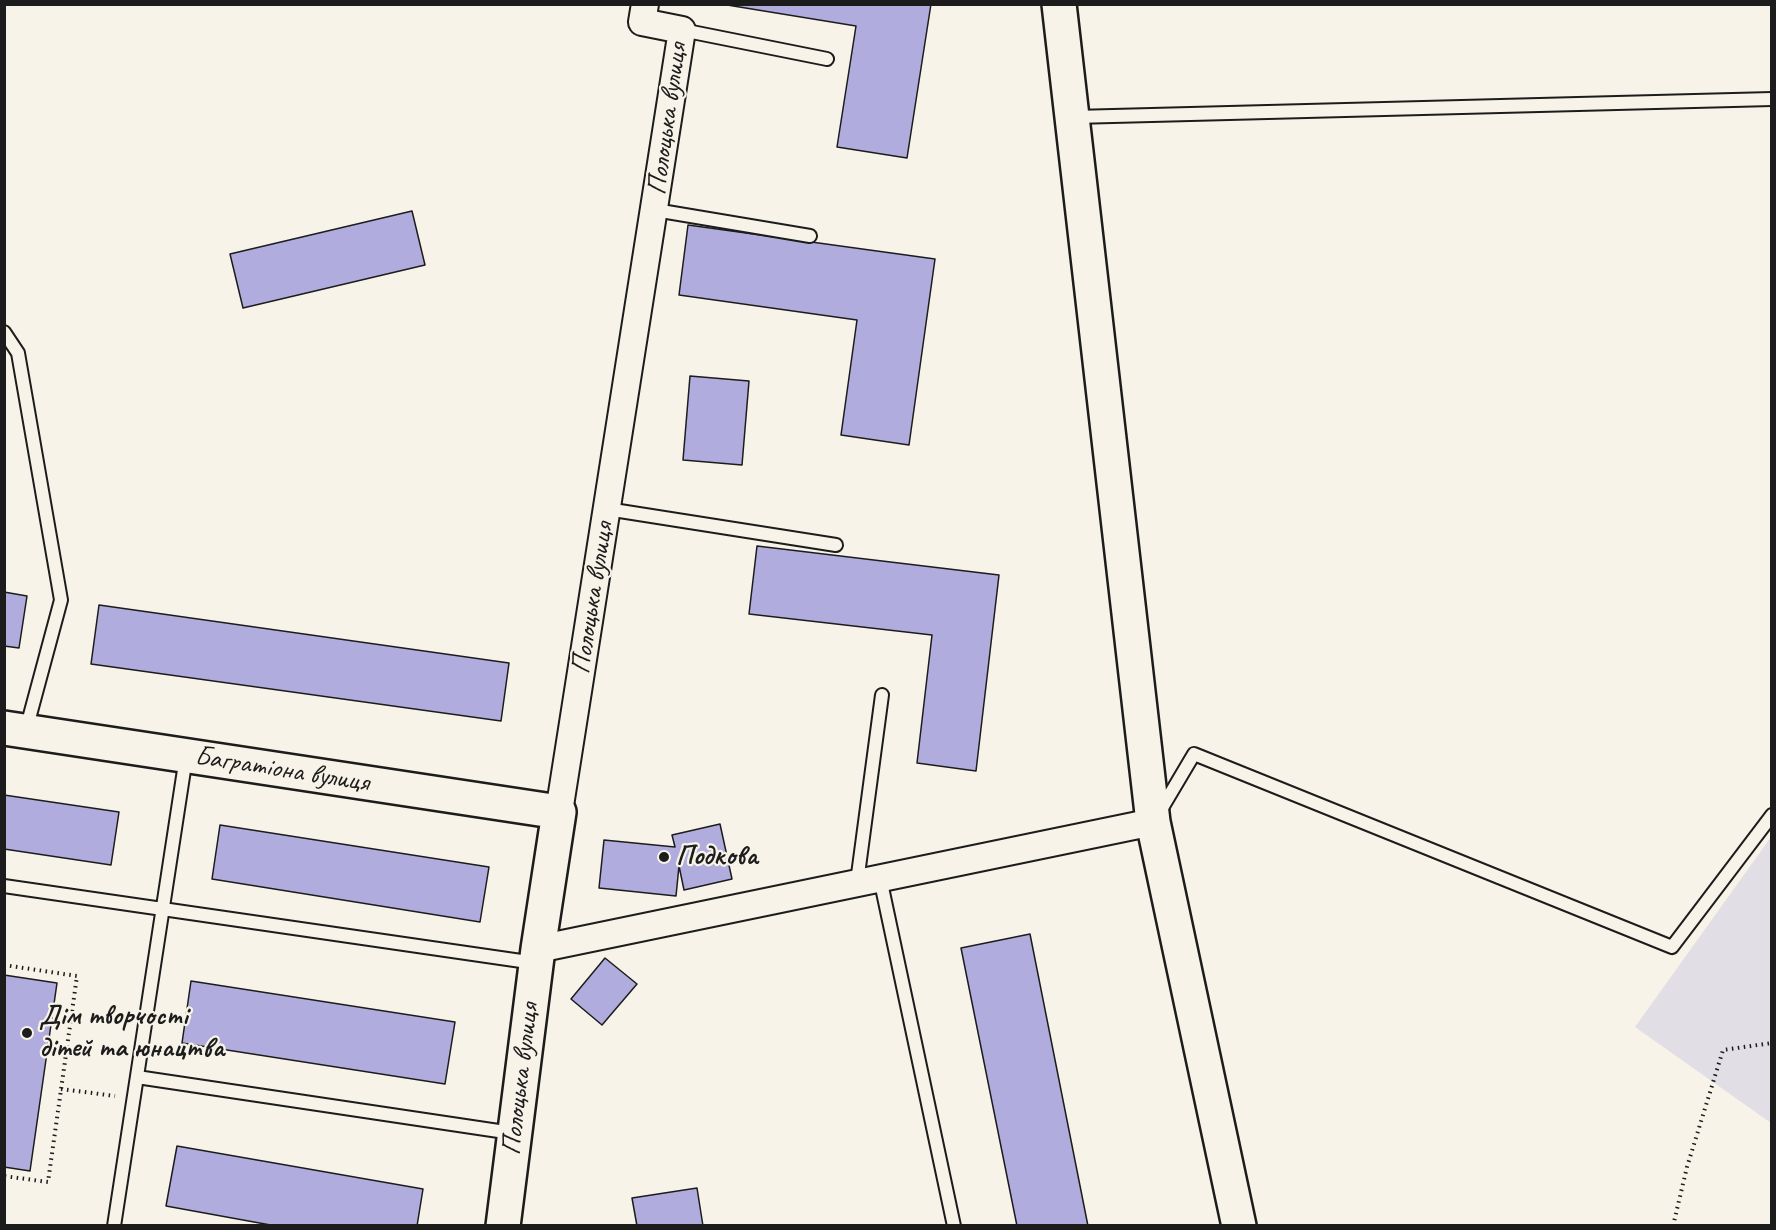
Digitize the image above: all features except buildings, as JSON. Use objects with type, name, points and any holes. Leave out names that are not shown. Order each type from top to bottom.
[{"type":"street","name":"Полоцька вулиця","points":[[503,1226],[537,956],[682,30],[642,22],[645,4]]},
{"type":"street","points":[[1059,4],[1154,822],[1239,1226]]},
{"type":"street","name":"Багратіона вулиця","points":[[15,730],[559,812]]},
{"type":"street","points":[[537,956],[868,880],[1154,822]]},
{"type":"lane","points":[[682,30],[827,59]]},
{"type":"lane","points":[[1072,117],[1772,99]]},
{"type":"lane","points":[[655,210],[810,236]]},
{"type":"lane","points":[[4,332],[18,353],[61,600],[15,730]]},
{"type":"lane","points":[[607,509],[836,544]]},
{"type":"lane","points":[[882,695],[868,880],[954,1226]]},
{"type":"lane","points":[[1154,822],[1194,754],[1672,947],[1772,815]]},
{"type":"lane","points":[[114,1226],[186,755]]},
{"type":"lane","points":[[4,886],[537,956]]},
{"type":"lane","points":[[137,1077],[514,1133]]},
{"type":"path","points":[[4,965],[77,976],[48,1182],[4,1176]]},
{"type":"path","points":[[1673,1226],[1686,1167],[1723,1050],[1772,1043]]},
{"type":"path","points":[[61,1089],[96,1093]]},
{"type":"shaded area","points":[[1771,837],[1771,1123],[1635,1027]]},
{"type":"place","name":"Подкова","points":[[664,857]]},
{"type":"place","name":"Дім творчості дітей та юнацтва","points":[[27,1033]]}]
